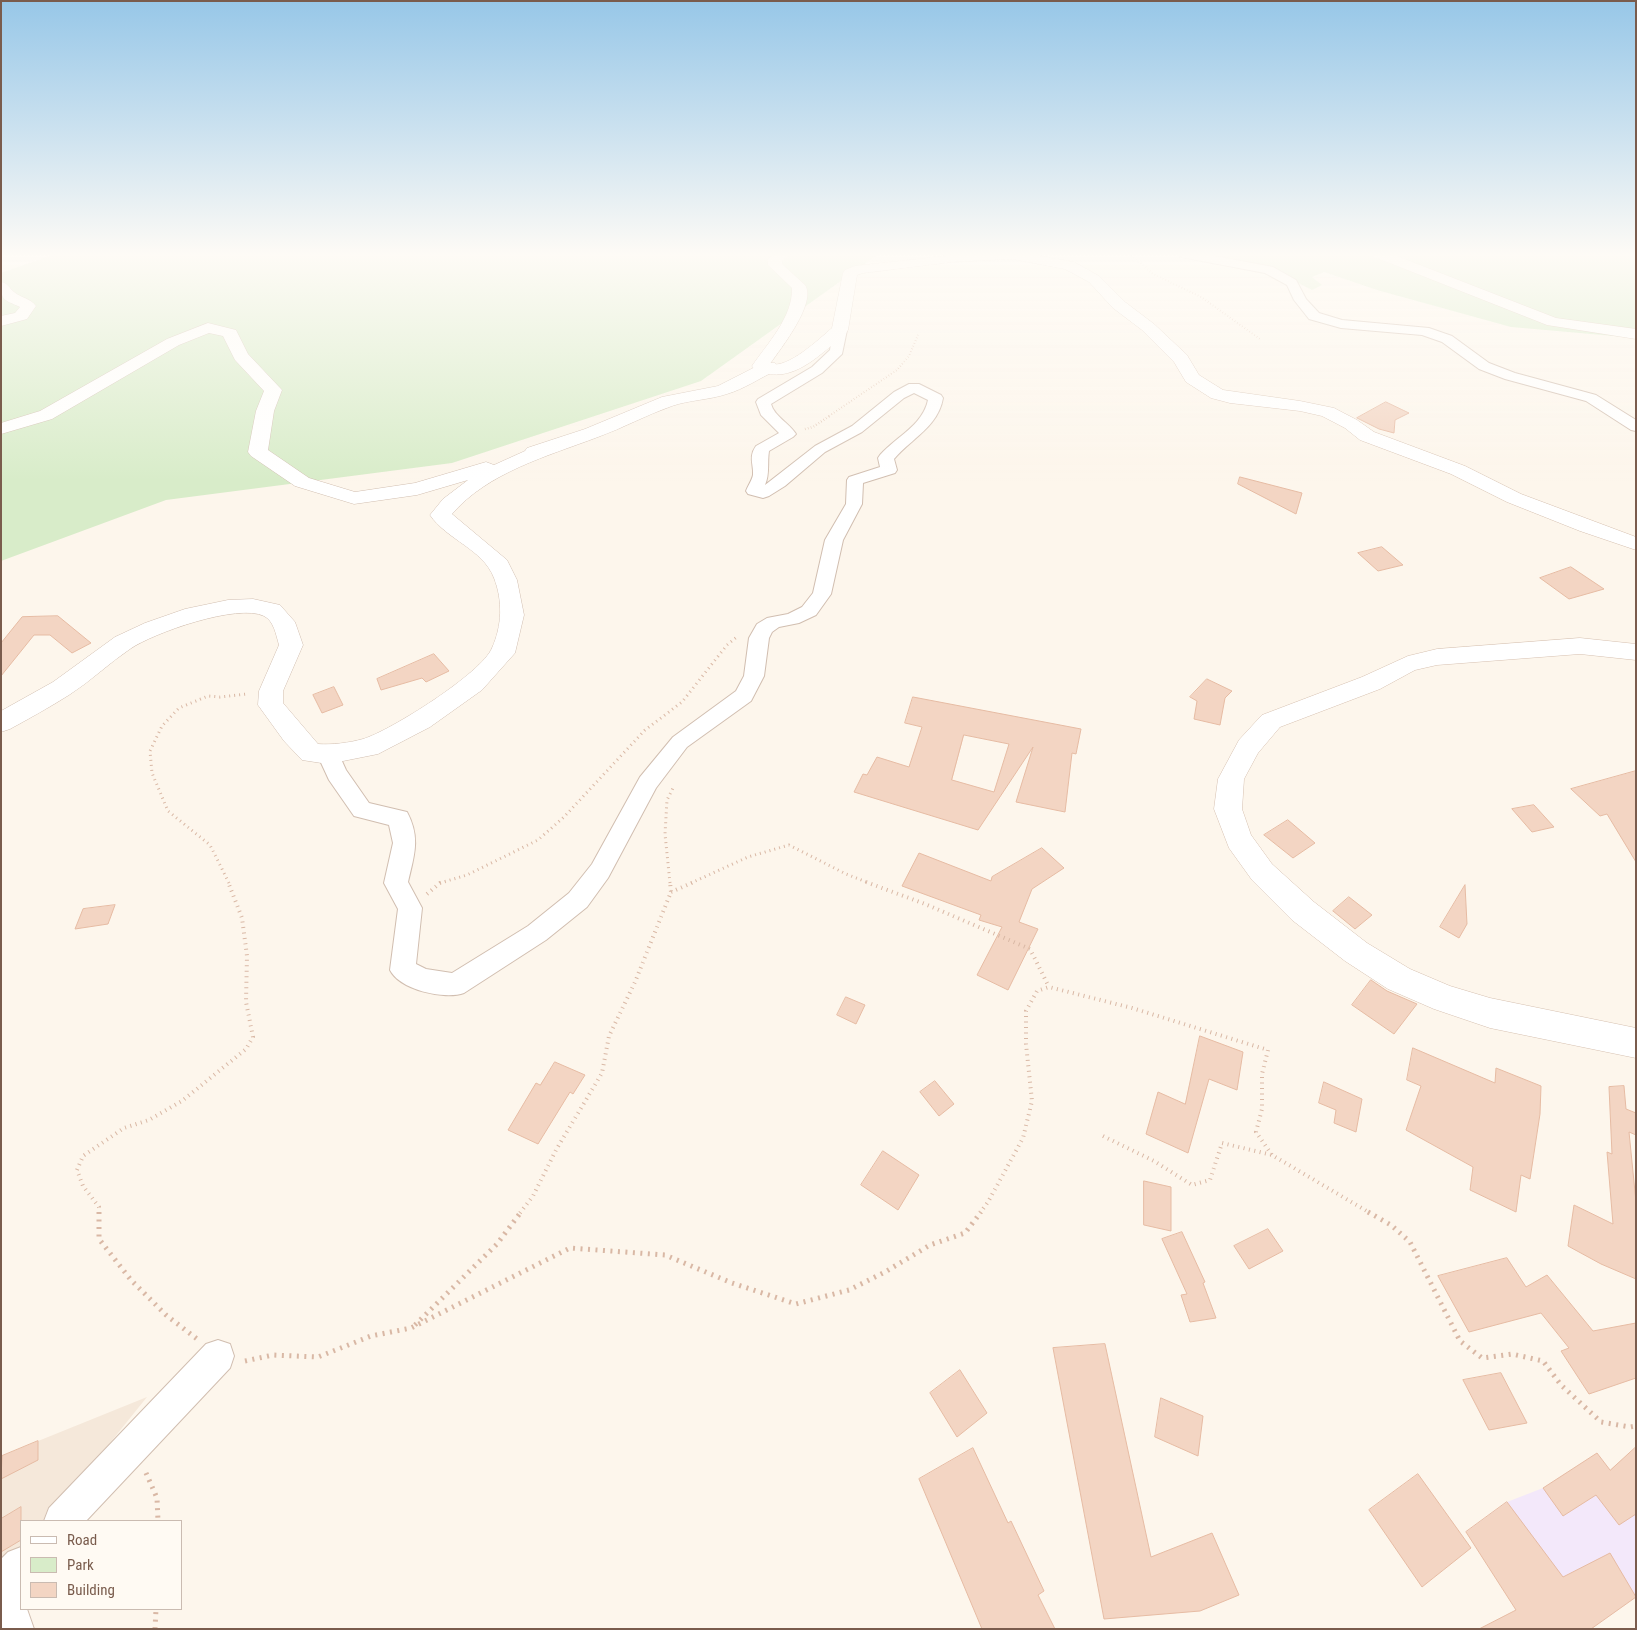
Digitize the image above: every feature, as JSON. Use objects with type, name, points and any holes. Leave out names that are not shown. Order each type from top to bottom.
[{"type":"main road","points":[[1,429],[46,415],[173,342],[205,329]]},
{"type":"main road","points":[[213,329],[230,333],[241,356],[273,390],[265,411],[258,452],[302,482],[354,498],[417,489],[592,433],[668,401],[723,390],[769,367]]},
{"type":"main road","points":[[783,329],[770,354],[760,366],[769,367],[777,371],[801,362],[840,330]]},
{"type":"main road","points":[[1150,329],[1181,359],[1192,378],[1217,394],[1230,398],[1300,406],[1328,412],[1351,424],[1367,436],[1458,470],[1514,498],[1587,528],[1636,544]]},
{"type":"main road","points":[[1603,329],[1631,333]]},
{"type":"main road","points":[[1,723],[62,688],[124,642],[153,628],[185,616],[228,607],[253,606],[272,610],[284,622],[291,645],[271,691],[270,705],[293,734],[311,753],[328,754],[369,747],[421,720],[473,684],[503,653],[514,615],[506,580],[499,566],[486,552],[440,515],[449,503],[493,473],[550,447]]},
{"type":"main road","points":[[1636,652],[1580,646],[1437,657],[1408,664],[1371,683],[1271,721],[1248,747],[1230,779],[1228,808],[1239,840],[1262,872],[1310,917],[1356,952],[1399,979],[1445,999],[1490,1013],[1636,1043]]},
{"type":"street","points":[[1401,329],[1424,331],[1447,339],[1484,366],[1510,376],[1590,398],[1636,427]]},
{"type":"street","points":[[328,754],[337,774],[362,810],[399,818],[405,843],[396,883],[410,908],[403,970],[422,980],[455,984],[537,933],[578,900],[600,871],[648,783],[680,742],[744,696],[754,676],[758,638],[764,628],[774,622],[792,619],[810,611],[822,594],[834,540],[854,504],[855,480],[888,470],[886,458],[894,447],[920,426],[935,408],[936,398],[914,387],[900,395],[857,429],[820,449],[779,483],[763,493],[754,490],[762,475],[759,466],[761,449],[788,434],[785,427],[775,421],[764,409],[763,402],[824,364],[837,351],[840,330]]},
{"type":"street","points":[[63,1520],[218,1356]]},
{"type":"street","points":[[15,1629],[1,1587],[20,1566]]},
{"type":"path","points":[[1246,329],[1260,339]]},
{"type":"path","points":[[788,434],[813,427],[897,370],[909,356],[918,335]]},
{"type":"path","points":[[410,908],[440,884],[467,875],[538,840],[564,817],[645,730],[682,702],[727,645],[742,632],[764,628]]},
{"type":"path","points":[[271,691],[220,697],[208,696],[179,708],[162,726],[150,751],[152,773],[168,811],[210,844],[232,889],[242,918],[247,956],[246,1002],[253,1037],[246,1050],[182,1101],[149,1120],[124,1128],[83,1156],[77,1170],[83,1186],[100,1207],[99,1239],[131,1280],[166,1315],[218,1356],[232,1364],[273,1355],[318,1357],[371,1336],[411,1328],[570,1248],[665,1255],[732,1283],[796,1304],[849,1290],[885,1272],[930,1245],[965,1233],[988,1202],[1022,1138],[1032,1101],[1026,1044],[1026,1012],[1037,991],[1049,987],[1132,1008],[1268,1050],[1262,1074],[1262,1109],[1256,1132],[1272,1154]]},
{"type":"path","points":[[411,1328],[497,1244],[533,1196],[556,1150],[602,1073],[609,1036],[635,982],[671,892],[667,868],[665,826],[667,800],[677,780],[680,742]]},
{"type":"path","points":[[671,892],[748,857],[789,844],[846,874],[925,904],[1030,949],[1049,987]]},
{"type":"path","points":[[1103,1136],[1154,1161],[1192,1185],[1210,1180],[1222,1144],[1272,1154],[1391,1225],[1410,1242],[1460,1341],[1482,1358],[1512,1354],[1543,1361],[1561,1385],[1601,1422],[1630,1427],[1636,1426]]},
{"type":"path","points":[[127,1452],[146,1474],[156,1498],[158,1520]]},
{"type":"path","points":[[155,1629],[156,1610]]},
{"type":"shaded area","points":[[147,1397],[48,1520],[20,1520],[20,1550],[1,1566],[1,1456]]},
{"type":"shaded area","points":[[1597,1453],[1636,1503],[1636,1597],[1591,1629],[1466,1532],[1507,1502],[1543,1488]]},
{"type":"green space","points":[[1,329],[774,329],[701,381],[452,463],[166,500],[1,561]]},
{"type":"green space","points":[[1534,329],[1636,329],[1636,338]]},
{"type":"building","points":[[1386,402],[1409,413],[1395,420],[1394,433],[1379,429],[1357,418]]},
{"type":"building","points":[[1240,477],[1302,493],[1296,514],[1238,484]]},
{"type":"building","points":[[1382,547],[1403,565],[1378,571],[1358,553]]},
{"type":"building","points":[[1571,567],[1604,589],[1569,599],[1540,578]]},
{"type":"building","points":[[58,616],[91,643],[72,653],[50,635],[34,635],[1,676],[1,643],[22,617]]},
{"type":"building","points":[[434,654],[449,671],[426,682],[422,678],[381,690],[377,679]]},
{"type":"building","points":[[1207,679],[1232,691],[1225,698],[1220,725],[1194,719],[1197,701],[1190,697]]},
{"type":"building","points":[[334,687],[343,705],[322,713],[313,695]]},
{"type":"building","points":[[913,697],[1081,729],[1076,754],[1072,753],[1065,812],[1016,802],[1033,747],[978,830],[854,792],[863,774],[867,775],[877,757],[909,767],[922,727],[905,723]],"holes":[[[964,735],[1009,744],[994,792],[952,780]]]},
{"type":"building","points":[[1636,771],[1636,862],[1607,814],[1600,816],[1571,789]]},
{"type":"building","points":[[1534,805],[1554,827],[1532,832],[1512,809]]},
{"type":"building","points":[[1288,820],[1315,843],[1293,858],[1264,835]]},
{"type":"building","points":[[1042,848],[1064,868],[1032,889],[1019,922],[1038,929],[1008,990],[977,975],[1002,927],[979,920],[981,915],[902,886],[919,853],[991,881],[992,877]]},
{"type":"building","points":[[1465,885],[1467,924],[1459,938],[1440,927]]},
{"type":"building","points":[[1349,897],[1372,915],[1355,929],[1333,911]]},
{"type":"building","points":[[115,905],[108,924],[75,929],[83,909]]},
{"type":"building","points":[[1371,980],[1387,991],[1417,1004],[1394,1034],[1352,1005]]},
{"type":"building","points":[[846,997],[865,1005],[856,1024],[837,1015]]},
{"type":"building","points":[[1200,1036],[1243,1052],[1237,1090],[1209,1079],[1188,1153],[1146,1134],[1158,1092],[1185,1104]]},
{"type":"building","points":[[1413,1048],[1495,1083],[1496,1068],[1541,1086],[1540,1114],[1530,1179],[1521,1175],[1516,1212],[1470,1190],[1473,1167],[1406,1130],[1421,1086],[1407,1080]]},
{"type":"building","points":[[555,1062],[585,1075],[573,1094],[570,1092],[538,1144],[508,1130],[536,1083],[540,1085]]},
{"type":"building","points":[[935,1081],[954,1104],[939,1116],[920,1092]]},
{"type":"building","points":[[1324,1082],[1362,1099],[1356,1132],[1334,1123],[1336,1110],[1319,1103]]},
{"type":"building","points":[[1624,1086],[1626,1109],[1636,1113],[1636,1135],[1629,1132],[1636,1202],[1636,1279],[1601,1264],[1568,1246],[1574,1205],[1613,1224],[1607,1152],[1612,1154],[1609,1087]]},
{"type":"building","points":[[883,1151],[919,1175],[898,1210],[861,1185]]},
{"type":"building","points":[[1144,1181],[1171,1187],[1171,1231],[1144,1225]]},
{"type":"building","points":[[1268,1229],[1283,1251],[1249,1269],[1234,1246]]},
{"type":"building","points":[[1182,1232],[1205,1282],[1203,1283],[1216,1318],[1190,1322],[1181,1295],[1187,1294],[1162,1239]]},
{"type":"building","points":[[1507,1258],[1526,1287],[1547,1275],[1593,1331],[1636,1323],[1636,1378],[1589,1394],[1561,1351],[1569,1348],[1541,1313],[1469,1332],[1438,1276]]},
{"type":"building","points":[[1105,1344],[1151,1557],[1212,1533],[1239,1595],[1200,1611],[1104,1619],[1053,1348]]},
{"type":"building","points":[[960,1370],[987,1413],[957,1437],[930,1393]]},
{"type":"building","points":[[1501,1373],[1527,1423],[1489,1430],[1463,1380]]},
{"type":"building","points":[[1161,1398],[1203,1416],[1198,1456],[1155,1437]]},
{"type":"building","points":[[38,1441],[38,1460],[1,1479],[2,1456]]},
{"type":"building","points":[[1636,1447],[1636,1514],[1619,1525],[1596,1495],[1563,1516],[1543,1488],[1597,1453],[1610,1470]]},
{"type":"building","points":[[973,1448],[1008,1523],[1011,1521],[1044,1591],[1038,1595],[1055,1629],[982,1629],[919,1479]]},
{"type":"building","points":[[1418,1474],[1471,1548],[1422,1587],[1369,1510]]},
{"type":"building","points":[[1507,1502],[1563,1577],[1610,1553],[1636,1597],[1591,1629],[1479,1629],[1516,1610],[1466,1532]]},
{"type":"building","points":[[21,1507],[20,1541],[1,1552],[1,1519]]}]
